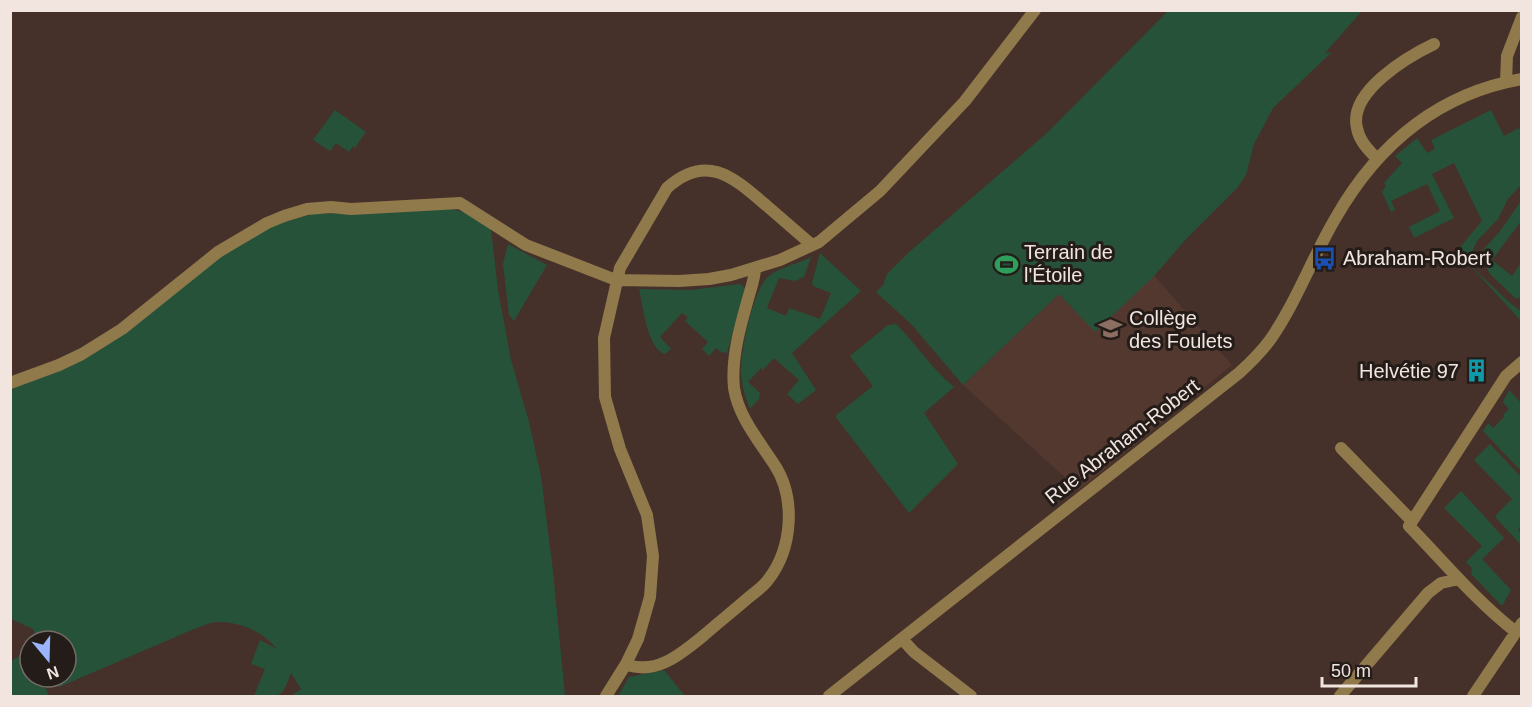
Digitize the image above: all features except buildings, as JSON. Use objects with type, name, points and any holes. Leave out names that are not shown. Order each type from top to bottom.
[{"type":"street","points":[[10,383],[59,365],[104,340],[122,329],[218,252],[284,216],[307,209],[460,203],[526,244],[616,280],[709,279],[755,268],[812,245],[880,191],[965,101],[1035,10]]},
{"type":"street","points":[[1506,82],[1507,56],[1518,33],[1521,17]]},
{"type":"street","points":[[1377,159],[1363,142],[1356,128],[1356,116],[1361,102],[1373,86],[1400,63],[1434,45]]},
{"type":"street","name":"Rue Abraham-Robert","points":[[829,696],[1193,410],[1256,357],[1276,330],[1335,218],[1377,159],[1405,131],[1438,107],[1478,90],[1521,79]]},
{"type":"street","points":[[606,696],[638,639],[650,597],[653,556],[647,515],[620,449],[605,397],[604,338],[620,268],[667,188],[678,178],[701,171],[726,174],[743,185],[812,245]]},
{"type":"street","points":[[626,664],[645,669],[664,663],[681,653],[767,582],[784,548],[788,534],[789,515],[786,487],[781,474],[746,420],[734,390],[736,351],[755,268]]},
{"type":"street","points":[[1473,696],[1519,628],[1499,618],[1410,526],[1506,376],[1521,362]]},
{"type":"street","points":[[1341,448],[1412,521]]},
{"type":"street","points":[[1340,696],[1428,593],[1441,583],[1460,579]]},
{"type":"street","points":[[902,639],[914,652],[971,696]]},
{"type":"shaded area","name":"Collège des Foulets","points":[[1120,236],[1232,365],[1079,490],[963,385]]},
{"type":"green space","points":[[1168,11],[1362,11],[1325,53],[1332,52],[1273,108],[1254,144],[1246,175],[1238,187],[1187,238],[1154,276],[1095,332],[1059,294],[963,385],[912,325],[876,292],[883,285],[887,274],[908,253],[1047,133]]},
{"type":"green space","points":[[335,110],[366,132],[355,148],[353,146],[349,152],[336,143],[330,151],[313,140]]},
{"type":"green space","points":[[1491,110],[1504,136],[1519,128],[1521,185],[1508,199],[1498,219],[1477,241],[1471,254],[1471,266],[1521,311],[1521,321],[1457,251],[1482,221],[1454,163],[1432,174],[1454,218],[1414,238],[1409,227],[1440,211],[1427,184],[1391,201],[1395,210],[1391,212],[1382,192],[1386,186],[1384,183],[1402,163],[1395,156],[1417,138],[1427,153],[1435,149],[1431,140]]},
{"type":"green space","points":[[1521,201],[1521,221],[1492,260],[1512,276],[1521,263],[1521,298],[1515,298],[1490,274],[1481,258],[1484,249]]},
{"type":"green space","points":[[451,209],[468,213],[491,229],[498,290],[511,360],[529,422],[541,476],[565,696],[291,696],[301,689],[291,673],[285,688],[279,695],[254,696],[265,669],[251,664],[260,640],[277,649],[265,637],[250,629],[217,622],[194,629],[78,679],[78,629],[33,629],[11,619],[11,385],[58,369],[211,260],[276,224],[313,214]]},
{"type":"green space","points":[[508,244],[547,265],[514,321],[509,315],[503,264]]},
{"type":"green space","points":[[820,253],[861,291],[792,353],[816,390],[798,404],[787,394],[799,380],[774,358],[748,382],[760,393],[759,399],[750,409],[743,387],[741,364],[745,337],[758,294],[763,283],[773,273],[811,257],[804,277],[795,281],[779,278],[767,308],[786,316],[789,308],[820,319],[831,293],[813,286],[812,283]]},
{"type":"green space","points":[[740,284],[745,288],[727,353],[716,348],[709,356],[702,349],[708,342],[685,321],[688,317],[682,313],[660,337],[671,349],[665,354],[654,344],[647,326],[639,289],[691,290]]},
{"type":"green space","points":[[896,324],[954,387],[924,413],[958,464],[909,513],[835,416],[873,386],[850,356],[888,325]]},
{"type":"green space","points":[[1509,390],[1521,403],[1522,466],[1519,469],[1483,431],[1488,423],[1493,428],[1504,417],[1503,415],[1509,409],[1503,402]]},
{"type":"green space","points":[[1490,444],[1521,477],[1521,526],[1518,530],[1521,534],[1521,545],[1496,518],[1496,515],[1512,499],[1474,460]]},
{"type":"green space","points":[[1461,491],[1504,538],[1482,559],[1511,590],[1502,606],[1471,574],[1472,568],[1466,562],[1482,546],[1444,508]]},
{"type":"green space","points":[[18,657],[18,689],[46,689],[49,696],[11,696],[11,661]]},
{"type":"green space","points":[[664,670],[685,696],[618,696],[629,677]]},
{"type":"place","name":"Abraham-Robert","points":[[1325,258]]},
{"type":"place","name":"Terrain de l'Étoile","points":[[1006,264]]},
{"type":"place","name":"Collège des Foulets","points":[[1111,329]]},
{"type":"place","name":"Helvétie 97","points":[[1477,371]]}]
